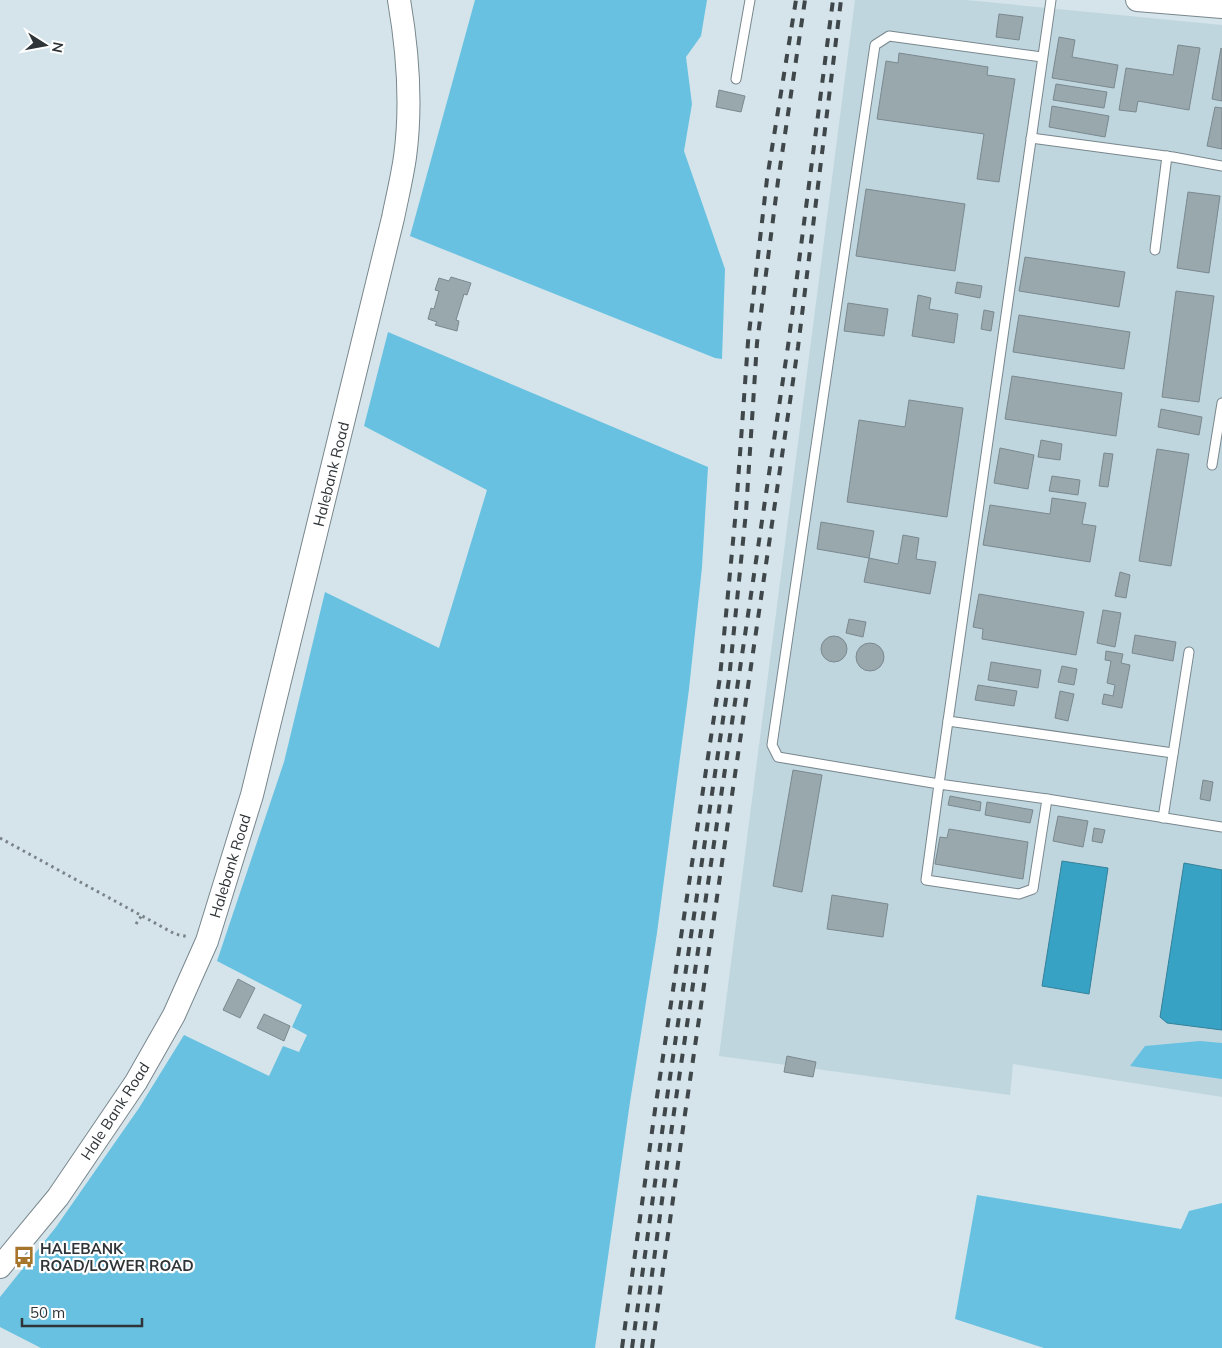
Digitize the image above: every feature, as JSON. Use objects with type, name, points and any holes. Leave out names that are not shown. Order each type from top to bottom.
[{"type":"street","name":"Halebank Road","points":[[206,940],[252,795],[393,218],[405,156],[408,76],[406,40],[399,0]]},
{"type":"street","points":[[1137,0],[1222,7]]},
{"type":"street","name":"Hale Bank Road","points":[[0,1267],[58,1197],[136,1082],[174,1015],[206,940]]},
{"type":"lane","points":[[736,79],[750,0]]},
{"type":"lane","points":[[1047,799],[1033,889],[1019,894],[926,880],[1050,0]]},
{"type":"lane","points":[[1042,57],[888,36],[875,45],[772,745],[778,758],[1222,827]]},
{"type":"lane","points":[[1031,138],[1167,156],[1222,166]]},
{"type":"lane","points":[[1155,250],[1167,156]]},
{"type":"lane","points":[[1212,465],[1222,403]]},
{"type":"lane","points":[[1163,818],[1189,652]]},
{"type":"lane","points":[[948,722],[1173,753]]},
{"type":"path","points":[[0,838],[175,934],[206,940]]},
{"type":"path","points":[[136,924],[142,915]]},
{"type":"shaded area","points":[[475,0],[707,0],[701,36],[686,57],[692,104],[684,151],[725,269],[722,359],[715,358],[410,236]]},
{"type":"shaded area","points":[[855,0],[966,0],[1222,25],[1222,1097],[1013,1064],[1010,1095],[719,1056]]},
{"type":"shaded area","points":[[388,332],[708,467],[702,567],[689,689],[657,933],[630,1102],[595,1348],[41,1348],[0,1327],[0,1297],[56,1227],[139,1108],[184,1035],[269,1076],[283,1046],[299,1052],[307,1035],[292,1027],[302,1005],[217,961],[284,762],[325,592],[439,648],[487,490],[364,426]]},
{"type":"shaded area","points":[[1062,861],[1108,868],[1089,994],[1042,986]]},
{"type":"shaded area","points":[[1184,863],[1222,870],[1222,1030],[1167,1023],[1160,1017]]},
{"type":"shaded area","points":[[1200,1041],[1222,1043],[1222,1079],[1130,1066],[1145,1046]]},
{"type":"shaded area","points":[[977,1195],[1181,1229],[1189,1211],[1222,1203],[1222,1348],[1044,1348],[955,1319]]},
{"type":"building","points":[[999,14],[1023,17],[1019,40],[996,37]]},
{"type":"building","points":[[1059,37],[1075,40],[1072,57],[1118,65],[1114,88],[1052,78]]},
{"type":"building","points":[[1178,45],[1200,48],[1189,110],[1138,101],[1136,112],[1119,110],[1126,68],[1173,75]]},
{"type":"building","points":[[1222,49],[1222,101],[1212,99]]},
{"type":"building","points":[[899,53],[988,67],[987,75],[1015,79],[999,182],[977,179],[984,134],[877,119],[886,61],[898,63]]},
{"type":"building","points":[[1056,84],[1107,92],[1104,108],[1053,100]]},
{"type":"building","points":[[719,90],[745,96],[741,112],[716,107]]},
{"type":"building","points":[[1052,106],[1109,116],[1105,137],[1049,127]]},
{"type":"building","points":[[1215,107],[1222,108],[1222,149],[1207,146]]},
{"type":"building","points":[[866,189],[965,204],[955,271],[856,256]]},
{"type":"building","points":[[1188,192],[1220,196],[1209,273],[1177,268]]},
{"type":"building","points":[[1025,257],[1125,272],[1119,307],[1019,291]]},
{"type":"building","points":[[451,277],[471,283],[467,295],[464,294],[456,320],[459,321],[457,331],[435,325],[437,322],[428,319],[431,308],[434,309],[439,291],[435,290],[439,278],[449,281]]},
{"type":"building","points":[[957,282],[982,286],[980,298],[955,293]]},
{"type":"building","points":[[1176,291],[1214,296],[1199,402],[1162,397]]},
{"type":"building","points":[[918,295],[931,298],[929,309],[958,314],[954,343],[912,336]]},
{"type":"building","points":[[848,303],[888,309],[884,336],[844,331]]},
{"type":"building","points":[[984,310],[994,312],[991,331],[981,329]]},
{"type":"building","points":[[1019,315],[1130,332],[1124,369],[1013,352]]},
{"type":"building","points":[[1012,376],[1122,393],[1116,436],[1005,419]]},
{"type":"building","points":[[909,400],[963,408],[947,517],[847,502],[859,420],[905,427]]},
{"type":"building","points":[[1161,409],[1202,417],[1199,435],[1158,427]]},
{"type":"building","points":[[1041,440],[1062,444],[1060,460],[1038,457]]},
{"type":"building","points":[[1000,448],[1034,455],[1028,489],[994,483]]},
{"type":"building","points":[[1157,449],[1189,454],[1171,566],[1139,561]]},
{"type":"building","points":[[1104,453],[1113,454],[1108,487],[1099,486]]},
{"type":"building","points":[[1052,476],[1080,480],[1078,495],[1049,491]]},
{"type":"building","points":[[1052,498],[1086,503],[1082,524],[1096,526],[1090,562],[983,545],[990,505],[1050,514]]},
{"type":"building","points":[[821,522],[874,531],[869,558],[817,549]]},
{"type":"building","points":[[903,535],[919,538],[916,559],[936,562],[930,594],[864,582],[869,558],[898,564]]},
{"type":"building","points":[[1120,572],[1130,575],[1126,598],[1115,596]]},
{"type":"building","points":[[979,594],[1084,612],[1076,655],[982,639],[983,629],[973,627]]},
{"type":"building","points":[[1103,610],[1121,613],[1115,647],[1097,643]]},
{"type":"building","points":[[849,619],[866,622],[863,637],[846,633]]},
{"type":"building","points":[[1135,635],[1176,642],[1173,661],[1132,653]]},
{"type":"building","points":[[834,636],[843,640],[847,649],[843,658],[834,662],[825,658],[821,649],[825,640]]},
{"type":"building","points":[[870,643],[880,647],[884,657],[880,667],[870,671],[860,667],[856,657],[860,647]]},
{"type":"building","points":[[1106,651],[1123,654],[1121,663],[1130,665],[1122,708],[1102,704],[1104,694],[1113,696],[1115,685],[1107,683],[1111,661],[1105,660]]},
{"type":"building","points":[[991,662],[1041,670],[1038,688],[988,680]]},
{"type":"building","points":[[1062,666],[1077,669],[1074,685],[1058,682]]},
{"type":"building","points":[[978,685],[1017,691],[1014,706],[975,700]]},
{"type":"building","points":[[1060,691],[1074,694],[1068,721],[1055,718]]},
{"type":"building","points":[[793,770],[822,775],[802,892],[773,886]]},
{"type":"building","points":[[1203,780],[1213,782],[1210,801],[1200,799]]},
{"type":"building","points":[[950,796],[981,802],[980,811],[948,805]]},
{"type":"building","points":[[987,802],[1033,810],[1030,823],[985,815]]},
{"type":"building","points":[[1058,816],[1088,821],[1083,847],[1053,841]]},
{"type":"building","points":[[1094,828],[1105,830],[1102,843],[1092,841]]},
{"type":"building","points":[[949,829],[1028,842],[1023,879],[935,864],[940,837],[947,838]]},
{"type":"building","points":[[832,895],[888,904],[883,937],[827,929]]},
{"type":"building","points":[[238,979],[255,988],[240,1018],[223,1010]]},
{"type":"building","points":[[264,1014],[290,1026],[284,1041],[257,1028]]},
{"type":"building","points":[[787,1056],[816,1062],[813,1077],[784,1072]]},
{"type":"railway","points":[[622,1348],[655,1110],[720,677],[736,510],[748,342],[767,179],[796,0]]},
{"type":"railway","points":[[632,1348],[729,679],[746,512],[757,343],[778,181],[805,0]]},
{"type":"railway","points":[[642,1348],[674,1112],[788,346],[833,0]]},
{"type":"railway","points":[[652,1348],[798,347],[841,0]]},
{"type":"place","name":"HALEBANK ROAD/LOWER ROAD","points":[[24,1257]]}]
